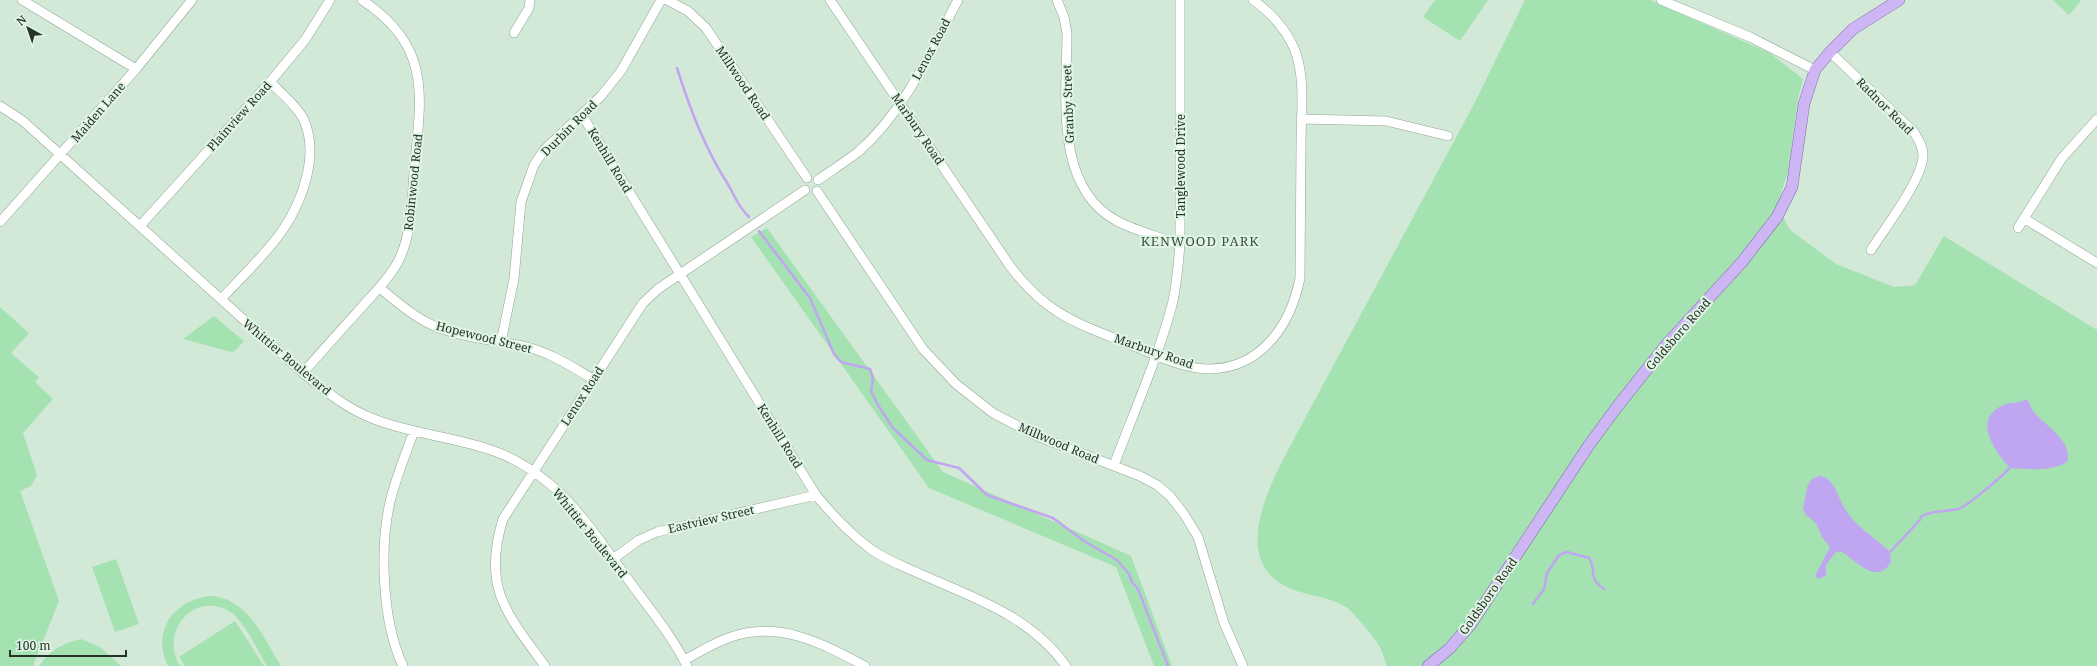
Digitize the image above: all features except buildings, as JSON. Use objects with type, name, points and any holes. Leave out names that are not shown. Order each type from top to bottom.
[{"type":"main road","name":"Goldsboro Road","points":[[1428,666],[1449,649],[1471,624],[1589,445],[1642,374],[1666,345],[1742,262],[1777,217],[1792,187],[1804,104],[1815,70],[1830,52],[1853,29],[1899,0]]},
{"type":"street","points":[[22,0],[136,69]]},
{"type":"street","name":"Maiden Lane","points":[[0,222],[136,69],[192,0]]},
{"type":"street","name":"Plainview Road","points":[[140,226],[270,82],[305,40],[330,0]]},
{"type":"street","name":"Robinwood Road","points":[[303,373],[380,288],[398,261],[409,231],[420,109],[420,83],[412,53],[394,25],[379,11],[362,0]]},
{"type":"street","points":[[514,33],[529,8],[530,0]]},
{"type":"street","name":"Durbin Road","points":[[501,342],[514,279],[521,202],[526,182],[534,165],[544,150],[601,96],[621,71],[661,0]]},
{"type":"street","name":"Millwood Road","points":[[667,0],[688,11],[706,28],[807,178]]},
{"type":"street","name":"Marbury Road","points":[[830,0],[1010,266],[1036,296],[1053,310],[1071,321],[1184,364],[1210,369],[1233,365],[1258,353],[1274,338],[1287,319],[1297,292],[1300,278],[1301,82],[1294,48],[1283,28],[1266,10],[1253,0]]},
{"type":"street","name":"Lenox Road","points":[[818,180],[858,152],[883,125],[900,103],[958,0]]},
{"type":"street","name":"Granby Street","points":[[1057,0],[1064,17],[1066,33],[1068,140],[1072,166],[1082,187],[1102,210],[1117,221],[1180,245]]},
{"type":"street","name":"Tanglewood Drive","points":[[1114,465],[1156,354],[1172,305],[1176,282],[1180,245],[1180,0]]},
{"type":"street","points":[[1660,0],[1750,37],[1815,70]]},
{"type":"street","name":"Radnor Road","points":[[1830,52],[1914,132],[1921,144],[1923,154],[1921,171],[1871,250]]},
{"type":"street","points":[[221,300],[282,231],[298,203],[307,177],[310,149],[303,118],[294,106],[270,82]]},
{"type":"street","name":"Whittier Boulevard","points":[[0,106],[23,121],[303,373],[352,408],[373,419],[494,451],[533,472],[551,485],[567,501],[613,559],[660,623],[686,663]]},
{"type":"street","name":"Kenhill Road","points":[[582,115],[816,495],[838,522],[873,550],[897,564],[1009,614],[1034,632],[1057,654],[1066,666]]},
{"type":"street","points":[[1301,119],[1386,121],[1448,136]]},
{"type":"street","points":[[2018,228],[2062,158],[2096,123]]},
{"type":"street","points":[[814,177],[818,180],[820,185],[817,191],[809,193],[805,190],[804,182],[807,178],[814,177]]},
{"type":"street","name":"Lenox Road","points":[[544,666],[510,618],[499,594],[494,566],[496,542],[503,519],[643,304],[679,274],[805,190]]},
{"type":"street","name":"Millwood Road","points":[[817,191],[923,349],[956,384],[993,413],[1036,436],[1114,465],[1157,485],[1170,496],[1184,514],[1198,537],[1224,623],[1243,666]]},
{"type":"street","points":[[2025,219],[2097,263]]},
{"type":"street","name":"Hopewood Street","points":[[380,288],[408,312],[427,323],[454,332],[501,342],[546,354],[593,379]]},
{"type":"street","points":[[404,666],[392,635],[386,608],[384,542],[391,498],[414,431]]},
{"type":"street","name":"Eastview Street","points":[[613,559],[639,540],[657,532],[816,495]]},
{"type":"street","points":[[686,663],[732,636],[752,632],[785,632],[813,639],[865,666]]},
{"type":"green space","points":[[1435,0],[1488,0],[1460,41],[1423,17]]},
{"type":"green space","points":[[1525,0],[1650,0],[1770,53],[1803,79],[1798,99],[1788,172],[1777,206],[1790,230],[1836,264],[1894,287],[1915,285],[1944,236],[2097,330],[2097,666],[1387,666],[1382,651],[1377,643],[1364,625],[1346,607],[1331,600],[1290,589],[1267,571],[1259,554],[1258,534],[1261,513],[1278,470],[1474,104]]},
{"type":"green space","points":[[2053,0],[2080,0],[2081,1],[2069,15]]},
{"type":"green space","points":[[767,228],[943,472],[1131,556],[1172,666],[1154,666],[1116,567],[929,488],[751,237]]},
{"type":"green space","points":[[0,307],[29,333],[11,353],[39,377],[35,382],[53,399],[23,433],[37,475],[31,486],[20,491],[59,601],[33,666],[0,666]]},
{"type":"green space","points":[[214,316],[244,341],[235,351],[231,352],[183,339]]},
{"type":"green space","points":[[116,559],[139,624],[115,632],[92,567]]},
{"type":"green space","points":[[210,596],[223,598],[235,604],[244,611],[261,632],[281,666],[267,666],[245,628],[235,615],[216,606],[203,607],[192,611],[183,619],[177,629],[174,641],[175,653],[180,666],[168,666],[163,653],[162,641],[164,630],[169,620],[176,611],[185,604]]},
{"type":"green space","points":[[235,621],[264,666],[185,666],[179,657]]},
{"type":"green space","points":[[81,639],[100,647],[121,666],[39,666],[47,656],[57,648],[69,642]]},
{"type":"shaded area","points":[[2026,399],[2034,412],[2062,440],[2068,454],[2067,462],[2047,469],[2010,468],[1997,452],[1988,434],[1987,425],[1989,417],[1995,409],[2006,404],[2023,401]]},
{"type":"shaded area","points":[[1819,476],[1824,477],[1832,484],[1845,509],[1860,527],[1890,552],[1891,562],[1885,569],[1879,572],[1872,572],[1859,565],[1840,551],[1835,553],[1826,565],[1826,576],[1818,579],[1815,576],[1830,547],[1822,537],[1816,523],[1806,515],[1803,509],[1807,487],[1812,479]]},
{"type":"waterway","points":[[677,68],[687,99],[705,143],[742,210],[749,217]]},
{"type":"waterway","points":[[759,231],[810,298],[834,354],[841,362],[870,369],[873,378],[871,391],[893,428],[927,460],[959,468],[987,495],[1053,518],[1084,541],[1117,560],[1129,574],[1132,582],[1138,589],[1168,666]]},
{"type":"waterway","points":[[1890,552],[1922,516],[1963,507],[2010,468]]},
{"type":"waterway","points":[[1533,604],[1544,589],[1547,573],[1559,555],[1567,552],[1589,558],[1593,567],[1595,581],[1604,589]]},
{"type":"district","name":"KENWOOD PARK","points":[[1200,241]]}]
